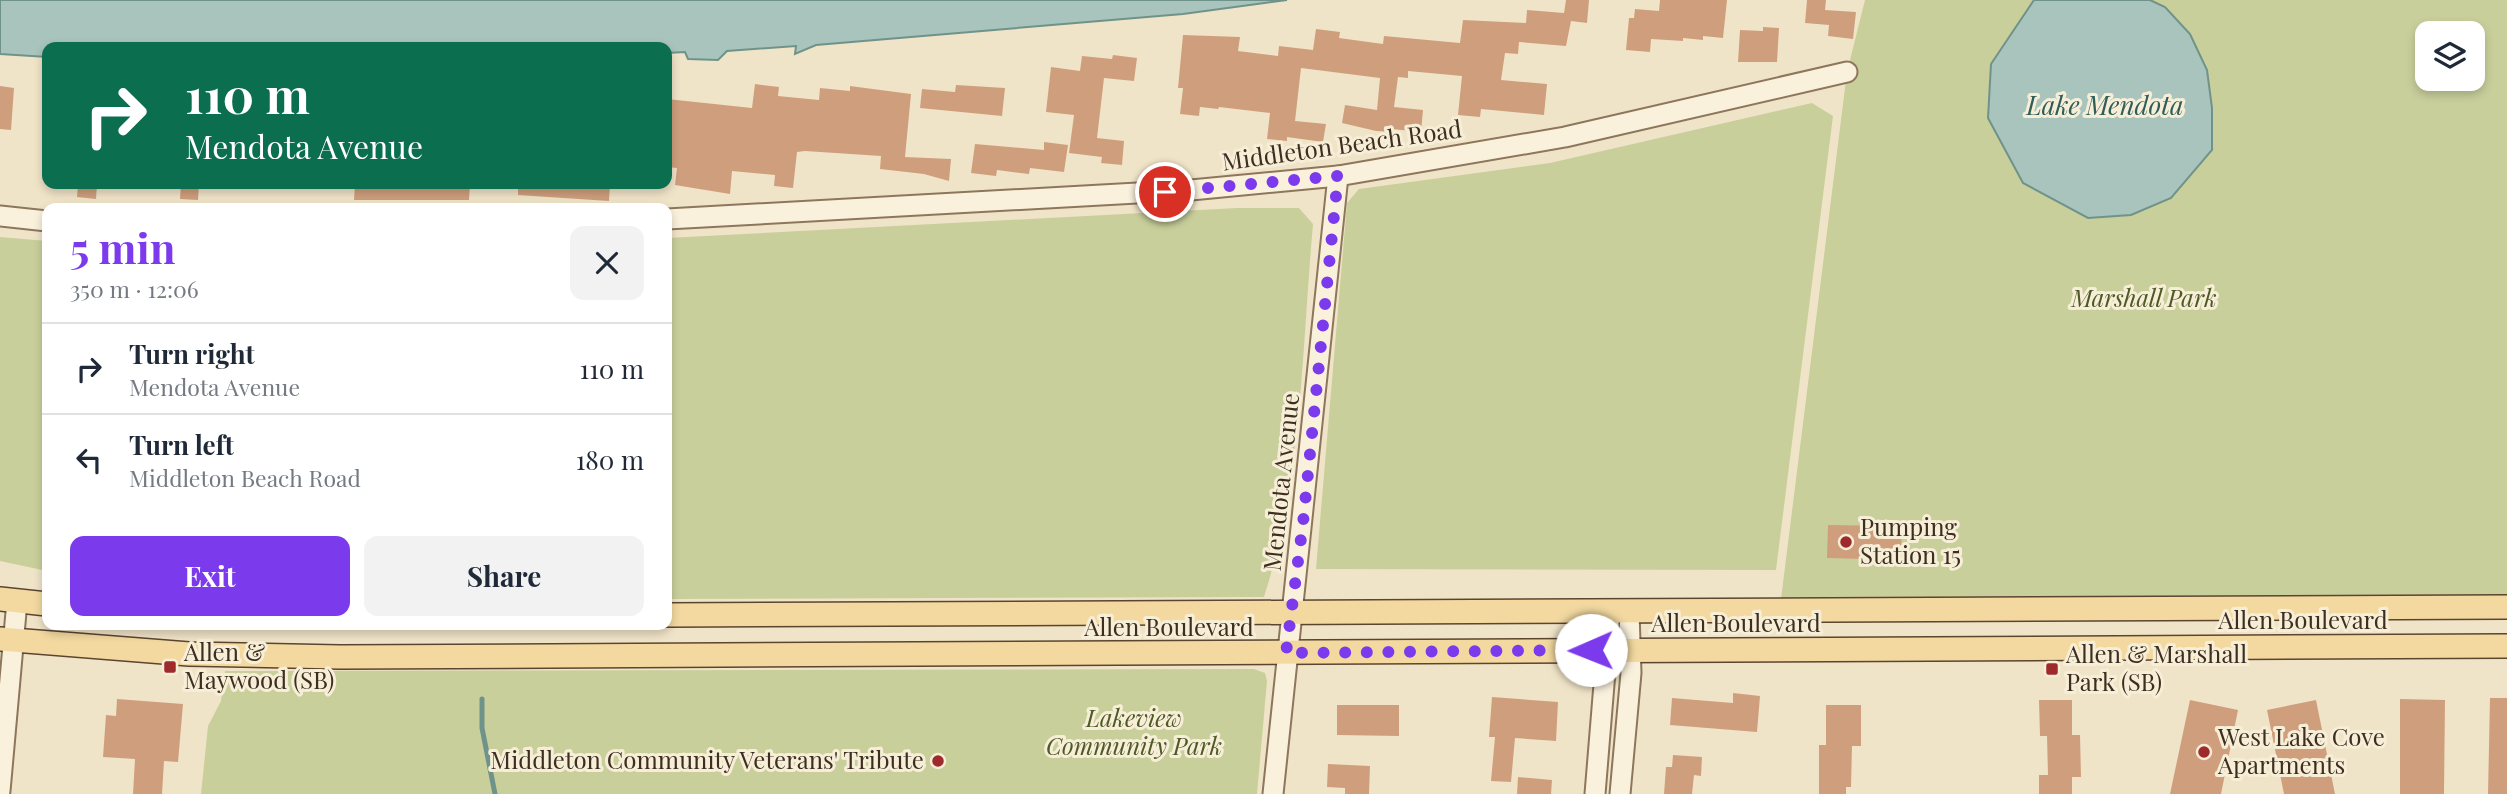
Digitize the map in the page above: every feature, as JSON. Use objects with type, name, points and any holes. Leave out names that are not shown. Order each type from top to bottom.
[{"type":"main road","points":[[9,600],[42,603]]},
{"type":"main road","name":"Allen Boulevard","points":[[672,615],[2507,607]]},
{"type":"main road","name":"Allen Boulevard","points":[[7,639],[189,654],[340,657],[2507,646]]},
{"type":"street","name":"Middleton Beach Road","points":[[672,219],[1177,191],[1338,176],[1564,137],[1847,72]]},
{"type":"street","name":"Mendota Avenue","points":[[1273,794],[1338,176]]},
{"type":"street","points":[[0,216],[42,220]]},
{"type":"street","points":[[0,792],[9,600]]},
{"type":"street","points":[[1595,794],[1608,650],[1620,611]]},
{"type":"street","points":[[1620,611],[1632,651],[1620,794]]},
{"type":"green space","name":"Marshall Park","points":[[1865,0],[2507,0],[2507,596],[1781,599],[1847,72]]},
{"type":"green space","points":[[1812,103],[1833,116],[1776,570],[1316,569],[1347,203],[1359,189],[1550,163]]},
{"type":"green space","points":[[1237,208],[1299,208],[1313,224],[1299,413],[1286,506],[1264,597],[672,599],[672,238]]},
{"type":"green space","points":[[0,237],[42,241],[42,570],[0,561]]},
{"type":"green space","name":"Lakeview Community Park","points":[[1254,669],[1265,673],[1267,681],[1257,794],[201,794],[208,726],[221,701],[225,671]]},
{"type":"water","points":[[0,0],[1287,0],[1183,14],[816,45],[795,54],[796,46],[727,51],[718,60],[688,59],[685,52],[672,53],[672,42],[42,42],[42,57],[0,54]]},
{"type":"water","name":"Lake Mendota","points":[[2034,0],[2150,0],[2165,7],[2190,34],[2207,70],[2212,108],[2212,150],[2171,198],[2131,215],[2088,218],[2023,183],[1988,118],[1991,64]]},
{"type":"building","points":[[1566,0],[1589,0],[1587,23],[1571,21],[1566,46],[1519,42],[1518,54],[1505,53],[1501,80],[1547,84],[1544,115],[1481,109],[1480,117],[1458,115],[1462,76],[1408,71],[1408,78],[1398,77],[1394,107],[1423,110],[1421,132],[1392,129],[1392,132],[1376,131],[1342,123],[1345,105],[1377,110],[1380,78],[1301,68],[1295,121],[1326,124],[1323,142],[1287,137],[1287,141],[1267,139],[1270,113],[1200,107],[1199,116],[1180,114],[1183,88],[1178,88],[1183,35],[1240,37],[1238,51],[1278,56],[1279,46],[1313,50],[1316,29],[1340,32],[1339,38],[1383,44],[1384,36],[1460,43],[1463,20],[1526,23],[1527,10],[1564,13]]},
{"type":"building","points":[[1660,0],[1727,0],[1723,38],[1703,36],[1703,40],[1683,38],[1683,41],[1651,39],[1650,52],[1626,50],[1629,18],[1634,18],[1635,9],[1659,11]]},
{"type":"building","points":[[1807,0],[1826,0],[1825,10],[1856,12],[1853,39],[1828,36],[1829,25],[1805,23]]},
{"type":"building","points":[[1763,27],[1779,28],[1777,62],[1738,62],[1740,30],[1763,31]]},
{"type":"building","points":[[1113,55],[1137,58],[1134,81],[1104,78],[1097,138],[1124,141],[1122,165],[1101,163],[1102,157],[1069,153],[1074,115],[1046,112],[1051,67],[1080,71],[1082,56],[1112,59]]},
{"type":"building","points":[[755,84],[779,87],[778,96],[819,100],[820,88],[850,91],[850,86],[911,94],[905,157],[951,159],[949,181],[924,174],[880,169],[881,156],[805,151],[797,152],[793,188],[774,186],[775,175],[732,171],[730,194],[675,185],[677,168],[672,168],[672,100],[752,108]]},
{"type":"building","points":[[956,85],[1005,88],[1002,116],[920,108],[922,89],[955,92]]},
{"type":"building","points":[[0,86],[14,88],[11,130],[0,129]]},
{"type":"building","points":[[1044,142],[1068,145],[1064,172],[1030,168],[1029,174],[997,170],[996,176],[971,173],[975,144],[1044,150]]},
{"type":"building","points":[[78,189],[97,189],[96,199],[77,197]]},
{"type":"building","points":[[181,189],[199,189],[198,200],[180,199]]},
{"type":"building","points":[[355,189],[470,189],[469,200],[354,200]]},
{"type":"building","points":[[518,189],[610,189],[609,201],[518,195]]},
{"type":"building","points":[[1828,525],[1902,526],[1901,550],[1864,549],[1864,559],[1827,558]]},
{"type":"building","points":[[1733,693],[1760,696],[1757,732],[1670,725],[1672,698],[1733,703]]},
{"type":"building","points":[[1492,697],[1558,702],[1556,741],[1515,738],[1511,782],[1491,781],[1495,737],[1489,737]]},
{"type":"building","points":[[2490,698],[2507,698],[2507,794],[2488,794]]},
{"type":"building","points":[[117,699],[183,704],[178,762],[164,761],[162,794],[133,794],[135,759],[103,757],[106,715],[116,716]]},
{"type":"building","points":[[2400,699],[2445,700],[2444,794],[2400,794]]},
{"type":"building","points":[[2039,700],[2072,700],[2072,735],[2080,735],[2081,777],[2072,777],[2072,794],[2039,794],[2039,775],[2048,775],[2047,736],[2040,736]]},
{"type":"building","name":"West Lake Cove Apartments","points":[[2190,700],[2238,710],[2221,794],[2170,794]]},
{"type":"building","name":"West Lake Cove Apartments","points":[[2316,700],[2335,794],[2284,794],[2267,710]]},
{"type":"building","points":[[1337,705],[1399,705],[1399,736],[1337,735]]},
{"type":"building","points":[[1826,705],[1861,705],[1861,746],[1852,746],[1851,787],[1846,787],[1846,794],[1819,794],[1819,745],[1826,745]]},
{"type":"building","points":[[1673,755],[1702,757],[1701,776],[1694,775],[1692,794],[1664,794],[1666,767],[1672,767]]},
{"type":"building","points":[[1328,764],[1370,766],[1369,794],[1345,794],[1345,788],[1327,787]]},
{"type":"building","points":[[1518,777],[1552,780],[1551,794],[1517,794]]},
{"type":"waterway","points":[[482,699],[482,728],[495,794]]},
{"type":"place","name":"Pumping Station 15","points":[[1846,542]]},
{"type":"place","name":"Allen & Maywood (SB)","points":[[170,667]]},
{"type":"place","name":"Allen & Marshall Park (SB)","points":[[2052,669]]},
{"type":"place","name":"West Lake Cove Apartments","points":[[2204,752]]},
{"type":"place","name":"Middleton Community Veterans' Tribute","points":[[938,761]]},
{"type":"route","points":[[1165,192],[1338,176],[1303,523],[1286,653],[1591,650]]}]
